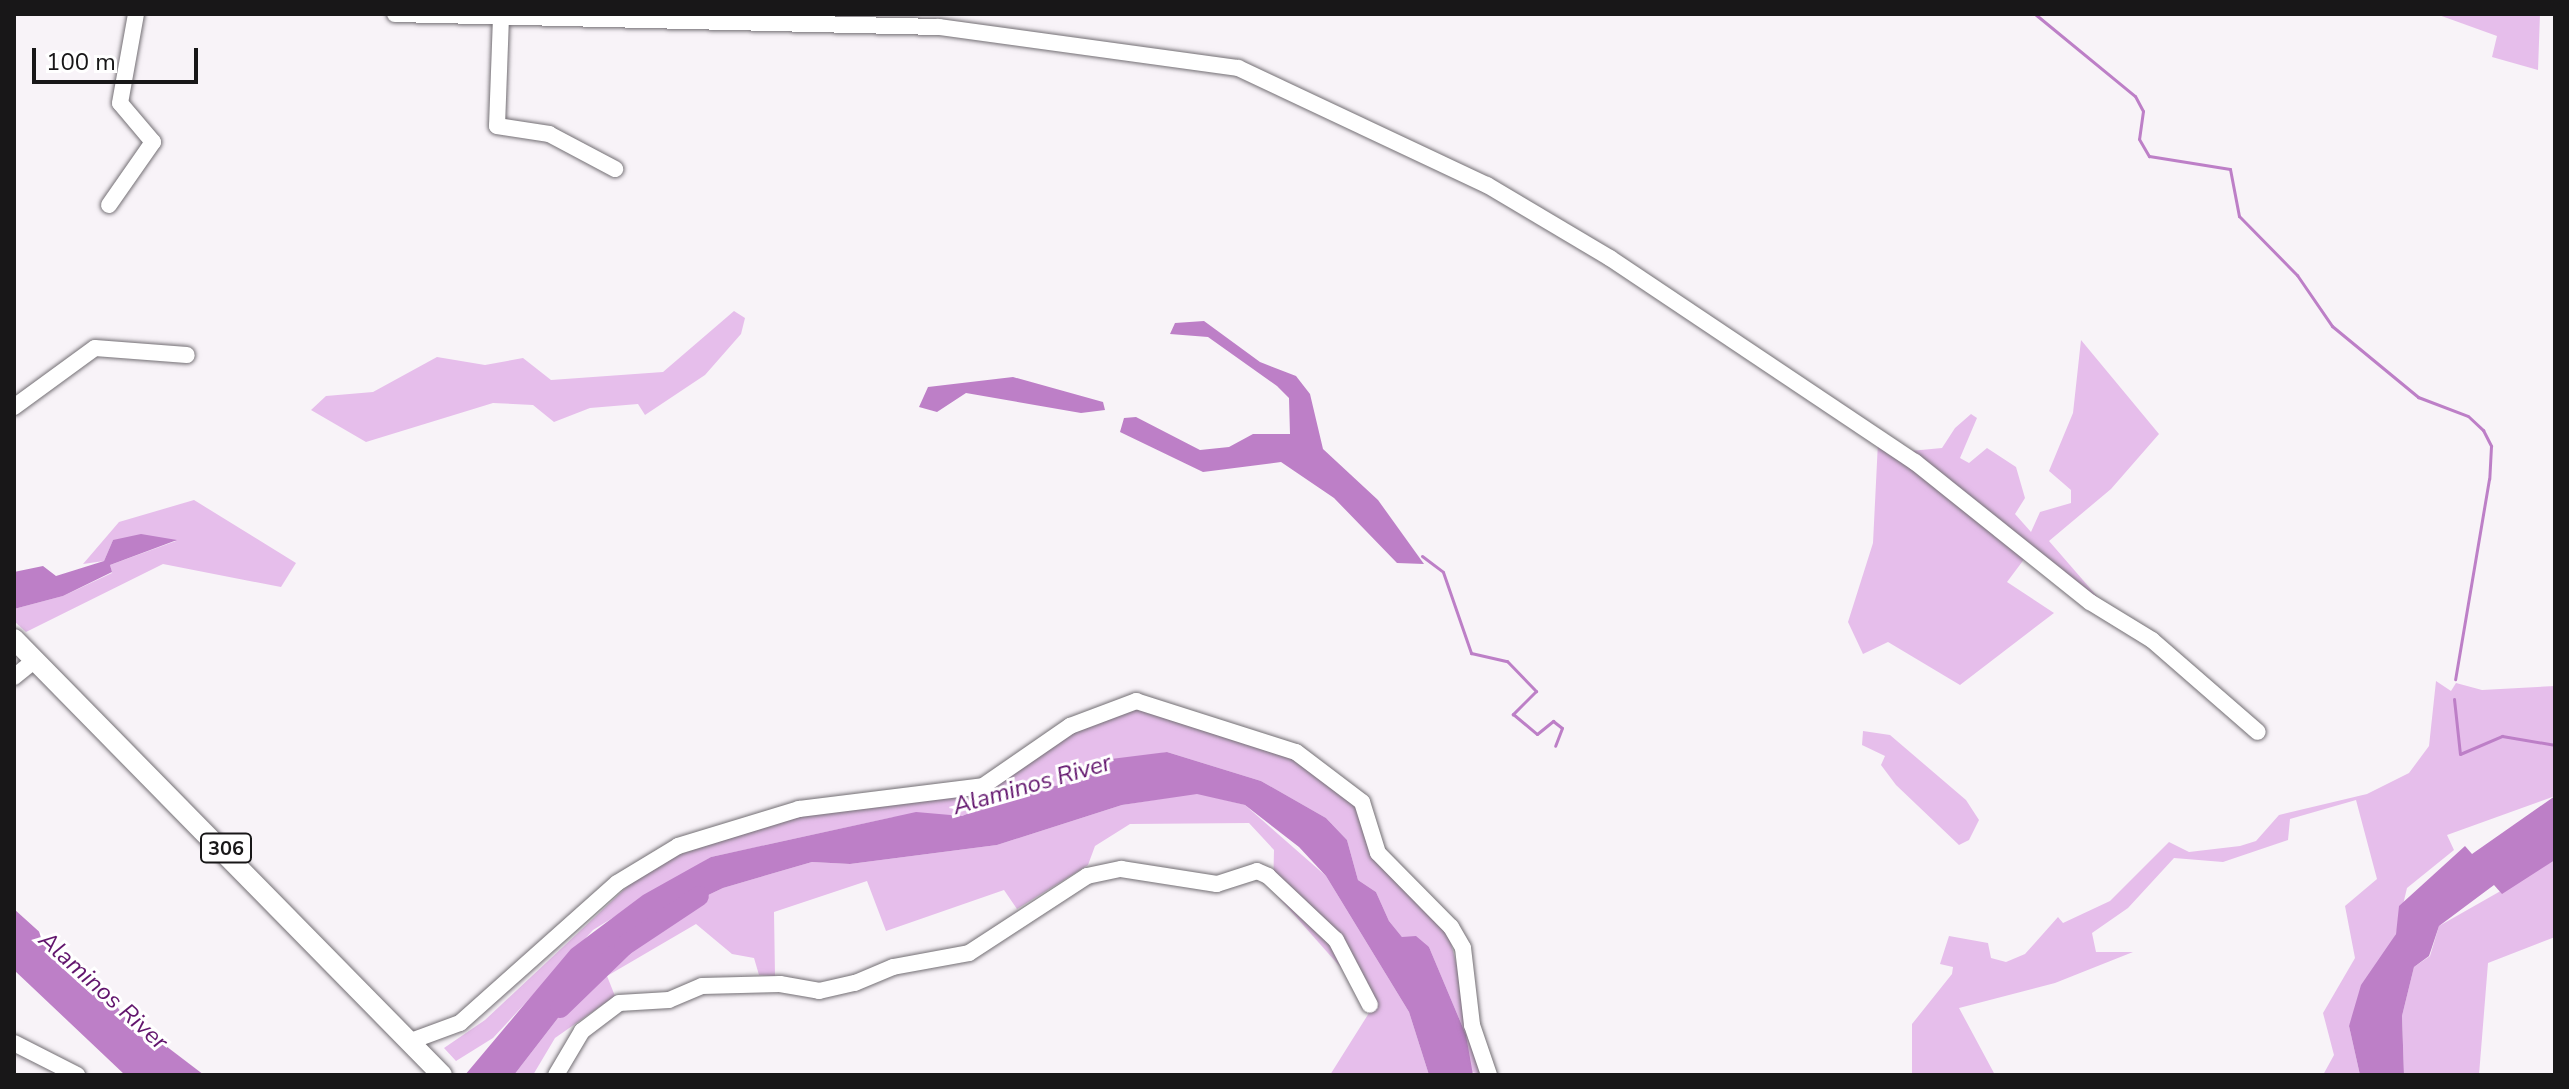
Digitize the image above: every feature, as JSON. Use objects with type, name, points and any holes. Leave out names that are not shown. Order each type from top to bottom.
[{"type":"main road","name":"306","points":[[14,639],[411,1041],[436,1070]]},
{"type":"street","points":[[109,205],[153,142],[120,103],[136,14]]},
{"type":"street","points":[[395,14],[939,27],[1134,48],[1238,68],[1487,185],[1610,258],[1915,462],[2090,602],[2152,640],[2258,732]]},
{"type":"street","points":[[501,17],[497,126],[549,134],[615,169]]},
{"type":"street","points":[[14,407],[95,348],[187,355]]},
{"type":"street","points":[[14,677],[35,660]]},
{"type":"street","points":[[411,1041],[460,1023],[617,883],[678,846],[799,809],[983,786],[1070,726],[1136,701],[1296,752],[1362,802],[1378,853],[1451,927],[1463,948],[1472,1025],[1489,1075]]},
{"type":"street","points":[[556,1075],[582,1031],[619,1003],[669,1000],[702,986],[780,984],[819,991],[855,983],[893,967],[969,953],[1087,876],[1121,869],[1217,884],[1257,871],[1268,876],[1336,940],[1370,1005]]},
{"type":"street","points":[[14,1043],[77,1075]]},
{"type":"shaded area","points":[[2436,14],[2540,14],[2538,70],[2492,57],[2497,36]]},
{"type":"shaded area","points":[[734,311],[745,318],[741,334],[705,375],[645,415],[638,404],[590,408],[554,422],[533,405],[493,403],[366,442],[311,410],[326,396],[373,392],[437,357],[485,365],[523,358],[551,380],[663,372]]},
{"type":"shaded area","points":[[2081,340],[2159,434],[2111,489],[2049,541],[2102,602],[1910,451],[1942,448],[1955,428],[1971,414],[1977,418],[1960,458],[1969,463],[1987,448],[2016,467],[2025,498],[2015,514],[2031,532],[2040,512],[2071,503],[2071,490],[2049,471],[2073,413]]},
{"type":"shaded area","points":[[1878,442],[2028,554],[2007,582],[2054,613],[1960,685],[1888,642],[1863,654],[1848,622],[1873,543]]},
{"type":"shaded area","points":[[194,500],[296,563],[281,587],[163,564],[26,632],[14,621],[14,609],[63,596],[112,573],[110,565],[176,541],[113,540],[104,561],[83,564],[119,522]]},
{"type":"shaded area","points":[[2436,681],[2451,691],[2456,683],[2482,690],[2555,686],[2555,796],[2447,835],[2454,850],[2407,888],[2396,934],[2349,1026],[2360,1075],[2323,1075],[2334,1055],[2323,1013],[2355,958],[2345,906],[2377,879],[2356,800],[2290,819],[2288,840],[2223,862],[2174,858],[2128,908],[2092,933],[2096,952],[2133,952],[2055,983],[1959,1008],[1995,1075],[1912,1075],[1912,1024],[1952,974],[1953,967],[1940,964],[1949,936],[1988,943],[1991,958],[2006,962],[2025,954],[2058,917],[2063,923],[2110,901],[2169,842],[2189,852],[2240,846],[2256,841],[2279,815],[2367,794],[2409,773],[2429,746]]},
{"type":"shaded area","points":[[1120,705],[1287,751],[1357,802],[1369,842],[1446,925],[1486,1075],[1471,1072],[1466,1035],[1429,947],[1402,937],[1389,921],[1376,892],[1358,880],[1347,840],[1326,818],[1261,781],[1167,752],[1097,766],[1078,783],[1028,789],[962,816],[894,817],[711,857],[593,930],[493,1038],[456,1061],[444,1048],[485,1020],[630,884],[675,856],[797,815],[966,793]]},
{"type":"shaded area","points":[[1863,731],[1890,735],[1966,800],[1979,820],[1969,840],[1959,845],[1896,785],[1881,765],[1885,756],[1862,745]]},
{"type":"shaded area","points":[[1197,793],[1245,805],[1326,876],[1409,1012],[1429,1075],[1330,1075],[1374,1005],[1273,891],[1274,850],[1249,823],[1130,824],[1095,846],[1088,865],[1017,909],[1004,890],[886,931],[867,881],[774,912],[775,976],[759,975],[754,958],[732,954],[696,924],[607,976],[615,996],[555,1038],[533,1075],[514,1075],[602,961],[662,917],[723,888],[812,862],[850,864],[997,845],[1122,805]]},
{"type":"shaded area","points":[[2555,860],[2555,937],[2488,963],[2479,1075],[2404,1075],[2402,1016],[2414,967],[2430,956],[2439,926]]},
{"type":"water","points":[[1204,321],[1260,362],[1296,376],[1310,394],[1323,449],[1378,500],[1424,564],[1397,563],[1334,498],[1281,462],[1203,472],[1120,432],[1124,418],[1136,417],[1200,450],[1229,447],[1253,434],[1290,434],[1289,398],[1277,386],[1208,337],[1170,334],[1175,323]]},
{"type":"water","points":[[1013,377],[1103,402],[1105,410],[1081,413],[966,393],[937,412],[919,407],[928,387]]},
{"type":"water","points":[[141,534],[177,540],[110,565],[112,572],[63,596],[14,609],[14,572],[43,566],[56,576],[104,561],[113,540]]},
{"type":"water","points":[[1167,752],[1261,781],[1326,818],[1347,840],[1358,880],[1376,892],[1389,921],[1402,937],[1416,936],[1429,947],[1466,1035],[1473,1075],[1429,1075],[1409,1012],[1326,876],[1299,847],[1245,805],[1197,794],[1122,805],[997,845],[850,864],[812,862],[723,888],[662,917],[602,961],[514,1075],[465,1075],[571,949],[643,895],[711,857],[916,812],[962,816],[1028,789],[1078,783],[1111,759]]},
{"type":"water","points":[[2555,796],[2555,860],[2502,894],[2494,885],[2439,926],[2429,956],[2414,967],[2402,1016],[2404,1075],[2360,1075],[2349,1026],[2361,985],[2396,934],[2399,906],[2465,846],[2472,854]]},
{"type":"water","points":[[14,909],[106,992],[139,1036],[162,1043],[204,1075],[125,1075],[14,970]]},
{"type":"waterway","points":[[2035,14],[2135,96],[2143,111],[2139,139],[2149,156],[2230,169],[2239,216],[2297,275],[2332,326],[2418,397],[2468,416],[2483,430],[2491,446],[2489,479],[2455,679]]},
{"type":"waterway","points":[[1422,556],[1443,572],[1471,653],[1507,661],[1536,691],[1513,714],[1537,734],[1553,721],[1562,728],[1555,746]]},
{"type":"waterway","points":[[2454,699],[2460,754],[2502,736],[2555,745]]},
{"type":"waterway","name":"Alaminos River","points":[[560,1008],[624,946],[699,896]]}]
